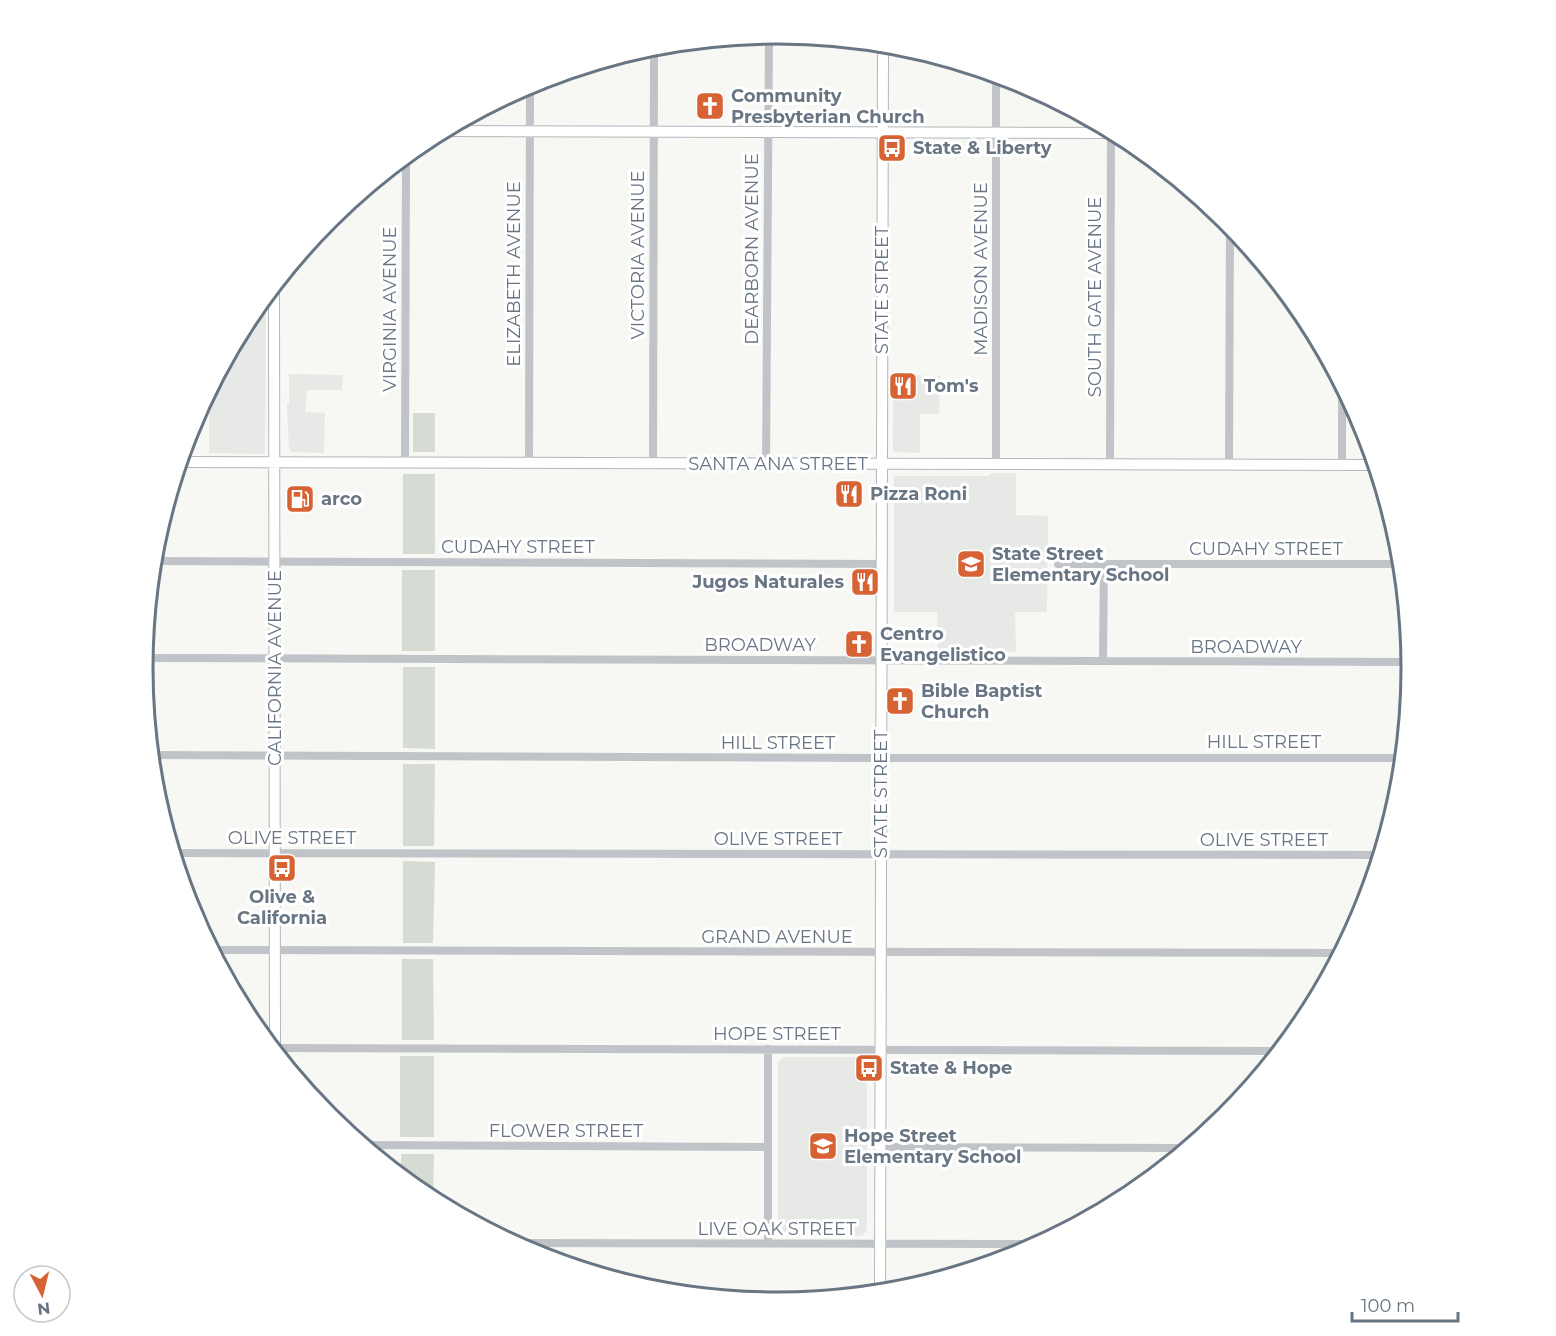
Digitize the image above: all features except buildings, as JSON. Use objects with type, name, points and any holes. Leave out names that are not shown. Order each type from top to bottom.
[{"type":"street","name":"DEARBORN AVENUE","points":[[766,464],[769,44]]},
{"type":"street","name":"STATE STREET","points":[[880,1284],[883,52]]},
{"type":"street","name":"VICTORIA AVENUE","points":[[653,464],[654,56]]},
{"type":"street","name":"MADISON AVENUE","points":[[996,83],[996,465]]},
{"type":"street","name":"ELIZABETH AVENUE","points":[[529,464],[530,95]]},
{"type":"street","points":[[460,131],[1098,132]]},
{"type":"street","name":"SOUTH GATE AVENUE","points":[[1110,464],[1113,141]]},
{"type":"street","name":"VIRGINIA AVENUE","points":[[405,463],[406,167]]},
{"type":"street","points":[[1229,464],[1230,237]]},
{"type":"street","name":"CALIFORNIA AVENUE","points":[[274,300],[276,659],[274,1036]]},
{"type":"street","points":[[1342,401],[1342,465]]},
{"type":"street","name":"SANTA ANA STREET","points":[[189,462],[1368,465]]},
{"type":"street","name":"CUDAHY STREET","points":[[163,561],[881,564]]},
{"type":"street","name":"CUDAHY STREET","points":[[1058,564],[1394,564]]},
{"type":"street","points":[[1103,661],[1104,564]]},
{"type":"street","name":"BROADWAY","points":[[153,658],[1402,662]]},
{"type":"street","name":"HILL STREET","points":[[160,755],[1396,758]]},
{"type":"street","name":"OLIVE STREET","points":[[182,853],[1373,855]]},
{"type":"street","name":"GRAND AVENUE","points":[[221,950],[1333,953]]},
{"type":"street","name":"HOPE STREET","points":[[284,1049],[1271,1051]]},
{"type":"street","points":[[768,1049],[768,1244]]},
{"type":"street","name":"FLOWER STREET","points":[[375,1145],[768,1147]]},
{"type":"street","points":[[880,1147],[1177,1148]]},
{"type":"street","name":"LIVE OAK STREET","points":[[535,1243],[1019,1244]]},
{"type":"shaded area","points":[[266,312],[265,454],[209,453],[209,412],[237,356]]},
{"type":"shaded area","points":[[289,374],[343,375],[342,390],[307,390],[305,412],[325,413],[324,453],[292,452],[289,449],[287,405],[289,404]]},
{"type":"shaded area","points":[[893,375],[940,376],[939,414],[920,414],[920,453],[893,452]]},
{"type":"shaded area","points":[[413,413],[435,413],[435,452],[413,452]]},
{"type":"shaded area","name":"State Street Elementary School","points":[[992,473],[1016,473],[1016,515],[1048,516],[1047,612],[1015,612],[1016,652],[938,651],[937,612],[894,612],[894,476],[988,476]]},
{"type":"shaded area","points":[[403,474],[435,474],[435,554],[403,554]]},
{"type":"shaded area","points":[[402,570],[435,570],[435,651],[402,651]]},
{"type":"shaded area","points":[[403,667],[435,667],[435,749],[403,748]]},
{"type":"shaded area","points":[[403,764],[435,764],[434,846],[403,846]]},
{"type":"shaded area","points":[[403,861],[435,862],[433,943],[403,943]]},
{"type":"shaded area","points":[[402,959],[433,959],[434,1040],[402,1040]]},
{"type":"shaded area","points":[[400,1056],[434,1056],[434,1137],[400,1137]]},
{"type":"shaded area","name":"Hope Street Elementary School","points":[[784,1057],[862,1057],[867,1063],[867,1230],[862,1236],[784,1236],[778,1230],[778,1062]]},
{"type":"shaded area","points":[[401,1154],[434,1154],[433,1188],[431,1187],[401,1165]]},
{"type":"place","name":"Community Presbyterian Church","points":[[710,106]]},
{"type":"place","name":"State & Liberty","points":[[892,148]]},
{"type":"place","name":"Tom's","points":[[903,386]]},
{"type":"place","name":"Pizza Roni","points":[[849,494]]},
{"type":"place","name":"arco","points":[[300,499]]},
{"type":"place","name":"State Street Elementary School","points":[[971,564]]},
{"type":"place","name":"Jugos Naturales","points":[[865,582]]},
{"type":"place","name":"Centro Evangelistico","points":[[859,644]]},
{"type":"place","name":"Bible Baptist Church","points":[[900,701]]},
{"type":"place","name":"Olive & California","points":[[282,868]]},
{"type":"place","name":"State & Hope","points":[[869,1068]]},
{"type":"place","name":"Hope Street Elementary School","points":[[823,1146]]}]
